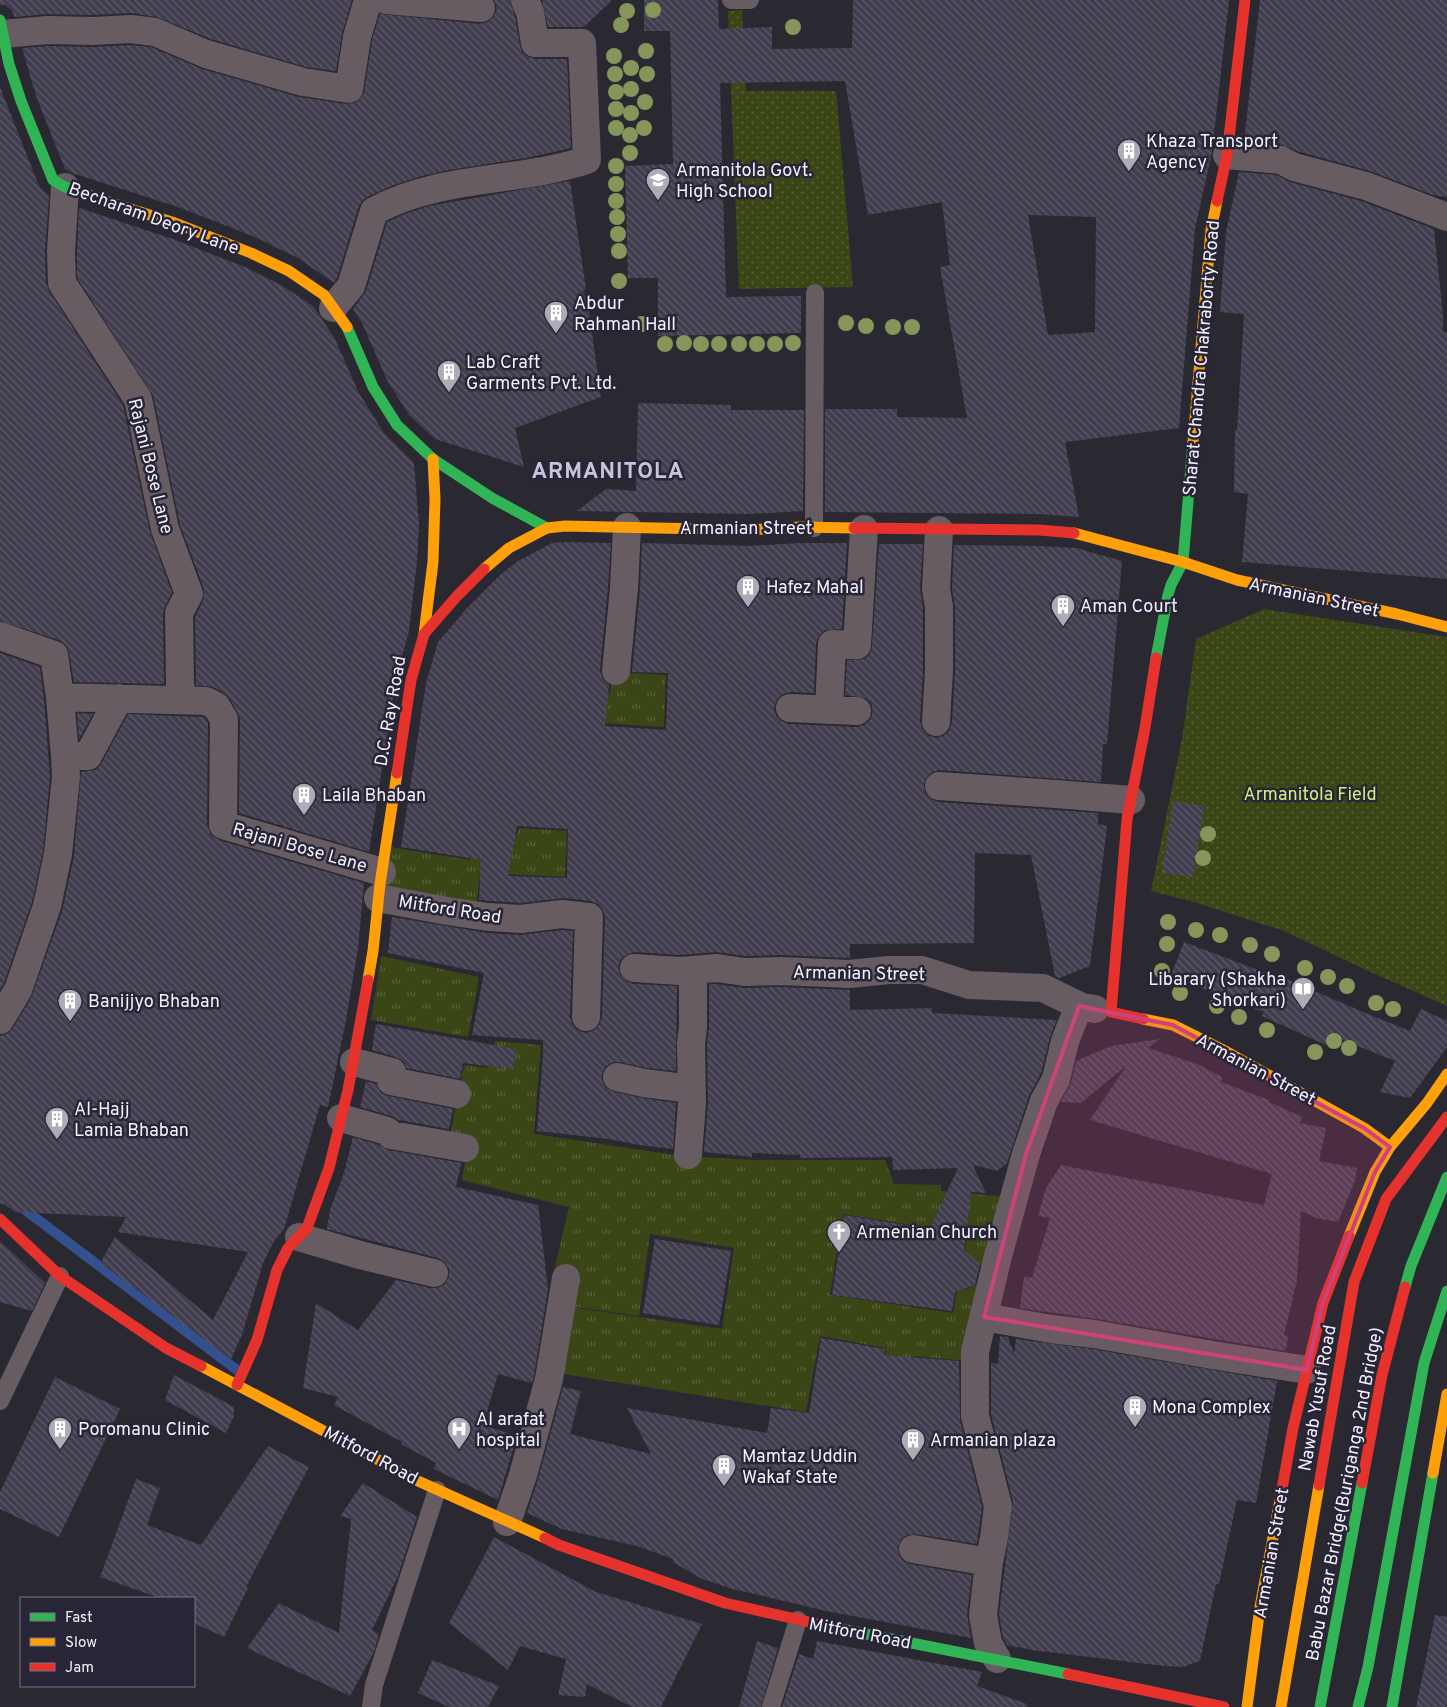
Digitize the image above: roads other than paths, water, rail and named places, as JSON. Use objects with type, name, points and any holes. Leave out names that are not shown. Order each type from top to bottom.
[{"type":"main road","name":"Sharat Chandra Chakraborty Road","points":[[1183,562],[1211,230],[1226,154],[1245,0]]},
{"type":"main road","name":"Becharam Deory Lane","points":[[2,27],[9,64],[21,101],[53,180],[65,187],[175,222],[251,253],[288,271],[324,295],[348,329],[373,387],[397,425],[432,459],[492,498],[547,528]]},
{"type":"main road","points":[[424,634],[433,562],[435,499],[432,459]]},
{"type":"main road","name":"Armanian Street","points":[[547,528],[565,526],[748,530],[814,528],[1039,530],[1079,533],[1183,562],[1237,580],[1388,612],[1447,627]]},
{"type":"main road","name":"D.C. Ray Road","points":[[380,885],[411,680],[424,634],[457,596],[490,564],[509,548],[547,528]]},
{"type":"main road","points":[[1112,1012],[1127,819],[1168,595],[1183,562]]},
{"type":"main road","name":"Mitford Road","points":[[238,1384],[257,1340],[278,1270],[288,1248],[307,1228],[328,1168],[354,1062],[373,951],[380,885]]},
{"type":"main road","name":"Armanian Street","points":[[1112,1012],[1173,1025],[1293,1087],[1364,1128],[1390,1147]]},
{"type":"main road","name":"Armanian Street","points":[[1247,1707],[1260,1607],[1294,1428],[1323,1303],[1375,1172],[1390,1147],[1427,1103],[1447,1074]]},
{"type":"main road","name":"Nawab Yusuf Road","points":[[1282,1707],[1354,1282],[1386,1199],[1447,1117]]},
{"type":"main road","name":"Babu Bazar Bridge(Buriganga 2nd Bridge)","points":[[1320,1707],[1382,1375],[1411,1266],[1447,1177]]},
{"type":"main road","name":"Mitford Road","points":[[0,1219],[60,1276],[166,1348],[238,1384],[437,1490],[559,1545],[725,1603],[798,1620],[997,1659],[1224,1707]]},
{"type":"main road","points":[[1358,1707],[1368,1667],[1424,1363],[1447,1291]]},
{"type":"main road","points":[[1392,1707],[1447,1394]]},
{"type":"street","name":"Becharam Deory Lane","points":[[2,27],[93,31],[131,29],[155,32],[206,54],[303,82],[349,89],[357,37],[368,0]]},
{"type":"street","points":[[386,0],[481,8]]},
{"type":"street","points":[[333,308],[351,286],[374,211],[417,194],[464,182],[562,168],[587,160],[582,43],[535,43],[530,12],[525,0]]},
{"type":"street","points":[[1226,154],[1281,160],[1294,167],[1366,186],[1447,217]]},
{"type":"street","name":"Rajani Bose Lane","points":[[65,187],[61,251],[62,283],[138,399],[165,529],[189,594],[179,613],[180,684],[183,700]]},
{"type":"street","points":[[616,671],[624,588],[627,527]]},
{"type":"street","points":[[829,710],[832,644],[857,644],[864,529]]},
{"type":"street","points":[[936,722],[939,670],[939,607],[936,589],[939,530]]},
{"type":"street","points":[[0,636],[54,655],[60,697],[66,777],[58,854],[47,906],[18,990],[0,1020]]},
{"type":"street","name":"Rajani Bose Lane","points":[[60,697],[206,700],[216,706],[224,719],[223,825],[380,885]]},
{"type":"street","points":[[65,756],[88,756],[119,698]]},
{"type":"street","points":[[790,708],[857,711]]},
{"type":"street","points":[[939,786],[1131,800]]},
{"type":"street","name":"Mitford Road","points":[[380,885],[447,911],[521,919],[562,914],[588,917],[586,1017]]},
{"type":"street","name":"Armanian Street","points":[[634,968],[680,971],[717,968],[744,972],[781,971],[848,974],[889,970],[922,970],[969,985],[1043,988],[1079,1006],[1112,1012]]},
{"type":"street","points":[[688,1156],[692,1103],[691,1043],[694,970]]},
{"type":"street","points":[[997,1659],[988,1643],[983,1615],[998,1506],[975,1416],[975,1352],[998,1256],[1026,1154],[1044,1101],[1056,1079],[1065,1041],[1079,1006]]},
{"type":"street","points":[[354,1062],[392,1072],[391,1081],[457,1094]]},
{"type":"street","points":[[617,1077],[644,1083],[691,1089]]},
{"type":"street","points":[[340,1118],[387,1132],[391,1135],[465,1148]]},
{"type":"street","points":[[299,1237],[360,1255],[434,1273]]},
{"type":"street","points":[[507,1522],[523,1474],[549,1379],[566,1278]]},
{"type":"street","points":[[984,1317],[1307,1370]]},
{"type":"street","points":[[913,1549],[989,1562]]},
{"type":"lane","points":[[731,0],[750,0]]},
{"type":"lane","points":[[814,528],[815,293]]},
{"type":"lane","points":[[0,1401],[60,1276]]},
{"type":"lane","points":[[371,1707],[374,1685],[437,1490]]},
{"type":"lane","points":[[771,1707],[798,1620]]},
{"type":"waterway","points":[[0,1191],[241,1373]]},
{"type":"place","name":"Khaza Transport Agency","points":[[1129,172]]},
{"type":"place","name":"Armanitola Govt. High School","points":[[658,201]]},
{"type":"place","name":"Abdur Rahman Hall","points":[[556,334]]},
{"type":"place","name":"Lab Craft Garments Pvt. Ltd.","points":[[449,393]]},
{"type":"place","name":"Hafez Mahal","points":[[748,608]]},
{"type":"place","name":"Aman Court","points":[[1063,627]]},
{"type":"place","name":"Laila Bhaban","points":[[304,816]]},
{"type":"place","name":"Libarary (Shakha Shorkari)","points":[[1303,1010]]},
{"type":"place","name":"Banijjyo Bhaban","points":[[70,1022]]},
{"type":"place","name":"Al-Hajj Lamia Bhaban","points":[[57,1140]]},
{"type":"place","name":"Armenian Church","points":[[839,1253]]},
{"type":"place","name":"Mona Complex","points":[[1135,1428]]},
{"type":"place","name":"Poromanu Clinic","points":[[60,1450]]},
{"type":"place","name":"Al arafat hospital","points":[[459,1450]]},
{"type":"place","name":"Armanian plaza","points":[[913,1461]]},
{"type":"place","name":"Mamtaz Uddin Wakaf State","points":[[724,1487]]},
{"type":"district","name":"ARMANITOLA","points":[[608,470]]},
{"type":"park label","name":"Armanitola Field","points":[[1310,794]]}]
